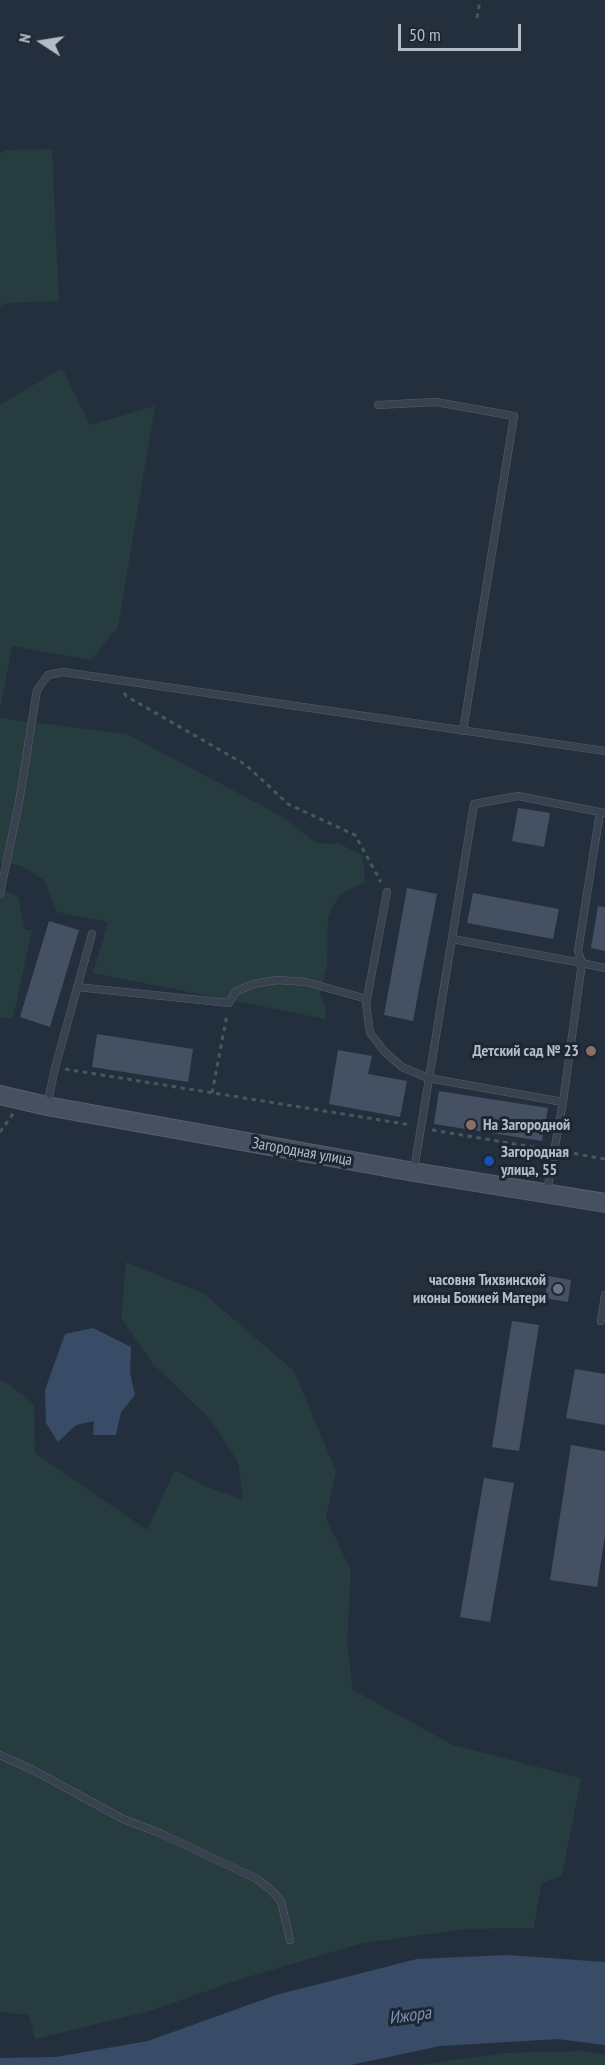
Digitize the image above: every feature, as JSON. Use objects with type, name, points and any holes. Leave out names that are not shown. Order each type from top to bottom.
[{"type":"main road","name":"Загородная улица","points":[[0,1095],[47,1106],[414,1172],[605,1203]]},
{"type":"lane","points":[[378,405],[436,402],[514,416],[463,731]]},
{"type":"lane","points":[[0,894],[19,802],[36,690],[48,675],[63,672],[115,679],[605,751]]},
{"type":"lane","points":[[414,1172],[474,804],[518,796],[602,812],[578,951],[582,963],[563,1102],[547,1194]]},
{"type":"lane","points":[[387,892],[367,999],[370,1033],[377,1043],[402,1067],[429,1078],[563,1102]]},
{"type":"lane","points":[[47,1106],[55,1068],[92,934]]},
{"type":"lane","points":[[452,939],[605,968]]},
{"type":"lane","points":[[77,987],[229,1003],[235,992],[254,984],[277,980],[306,982],[367,999]]},
{"type":"lane","points":[[602,1321],[605,1295]]},
{"type":"lane","points":[[0,1755],[35,1771],[123,1819],[162,1834],[257,1879],[281,1901],[290,1940]]},
{"type":"path","points":[[477,18],[480,0]]},
{"type":"path","points":[[115,679],[126,696],[246,765],[288,804],[355,835],[387,892]]},
{"type":"path","points":[[212,1093],[229,1003]]},
{"type":"path","points":[[55,1068],[420,1126],[435,1132],[605,1159]]},
{"type":"green space","points":[[52,149],[59,301],[7,303],[0,306],[0,153],[6,150]]},
{"type":"green space","points":[[62,368],[90,425],[155,406],[118,627],[91,660],[12,646],[0,709],[0,405]]},
{"type":"green space","points":[[0,718],[127,734],[283,817],[316,843],[340,844],[363,856],[365,882],[339,895],[328,917],[327,967],[320,994],[326,1009],[325,1019],[93,973],[108,922],[57,912],[44,880],[22,866],[1,862],[0,864]]},
{"type":"green space","points":[[0,889],[18,897],[25,930],[32,930],[13,1018],[0,1018]]},
{"type":"green space","points":[[126,1262],[203,1293],[294,1371],[336,1471],[326,1518],[351,1571],[347,1641],[353,1690],[453,1745],[581,1778],[562,1875],[541,1884],[534,1928],[465,1929],[363,1943],[241,1979],[150,2011],[35,2039],[29,2015],[0,2012],[0,1380],[34,1404],[35,1453],[147,1530],[175,1470],[203,1485],[243,1500],[238,1462],[210,1419],[153,1364],[121,1318]]},
{"type":"green space","points":[[586,2051],[605,2055],[605,2065],[420,2065],[504,2053]]},
{"type":"water","points":[[93,1328],[131,1347],[130,1373],[135,1395],[121,1412],[116,1435],[93,1435],[94,1421],[76,1425],[58,1442],[46,1423],[45,1390],[65,1334]]},
{"type":"water","name":"Ижора","points":[[507,1955],[605,1962],[605,2045],[558,2039],[440,2046],[351,2065],[0,2065],[0,2058],[56,2057],[148,2041],[276,1995],[417,1959]]},
{"type":"building","points":[[518,808],[550,813],[544,847],[512,841]]},
{"type":"building","points":[[407,888],[437,894],[413,1021],[384,1015]]},
{"type":"building","points":[[473,893],[559,909],[553,939],[467,923]]},
{"type":"building","points":[[598,906],[605,907],[605,951],[591,948]]},
{"type":"building","points":[[49,921],[79,930],[50,1027],[20,1017]]},
{"type":"building","points":[[97,1034],[193,1049],[188,1082],[92,1067]]},
{"type":"building","points":[[338,1050],[372,1056],[368,1074],[407,1081],[400,1117],[329,1104]]},
{"type":"building","points":[[439,1091],[548,1108],[542,1141],[434,1124]]},
{"type":"building","name":"часовня Тихвинской иконы Божией Матери","points":[[548,1276],[571,1280],[568,1302],[545,1298]]},
{"type":"building","points":[[512,1321],[539,1325],[519,1451],[492,1447]]},
{"type":"building","points":[[575,1369],[605,1374],[605,1425],[566,1418]]},
{"type":"building","points":[[571,1445],[605,1451],[605,1536],[597,1587],[550,1580]]},
{"type":"building","points":[[484,1478],[514,1483],[490,1622],[460,1617]]},
{"type":"place","name":"Детский сад № 23","points":[[591,1051]]},
{"type":"place","name":"На Загородной","points":[[471,1125]]},
{"type":"place","name":"Загородная улица, 55","points":[[489,1161]]},
{"type":"place","name":"часовня Тихвинской иконы Божией Матери","points":[[558,1289]]}]
